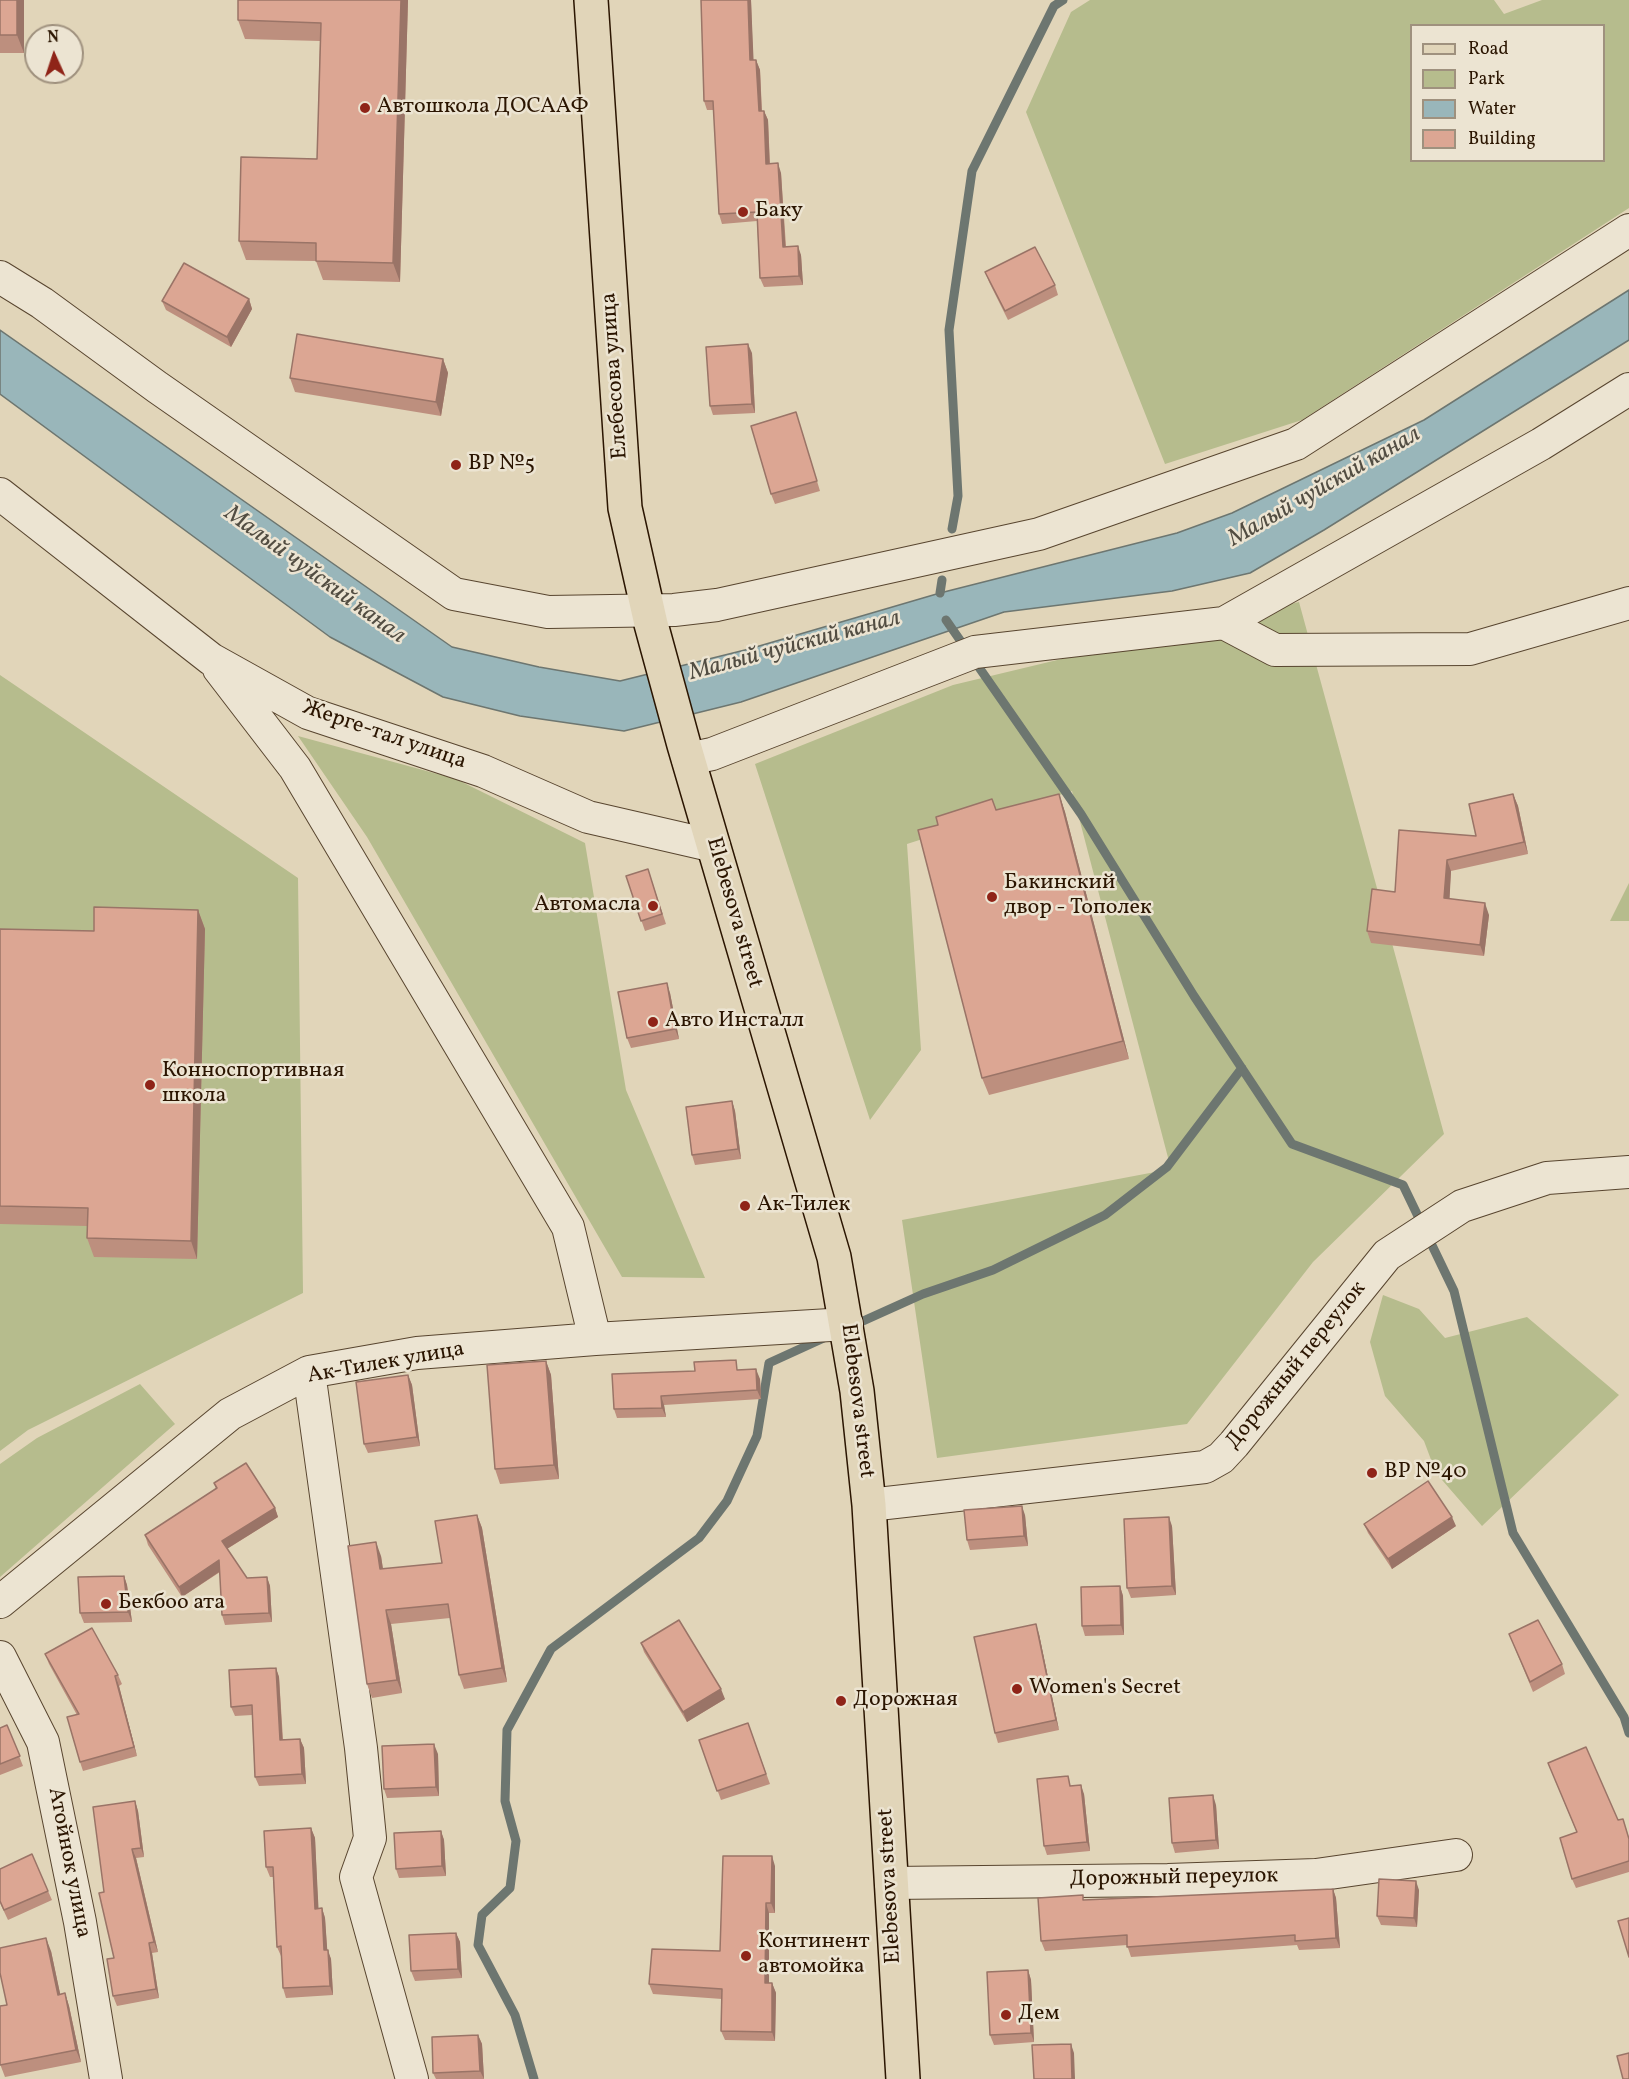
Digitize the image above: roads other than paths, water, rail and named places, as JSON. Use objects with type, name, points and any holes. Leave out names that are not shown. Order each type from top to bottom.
[{"type":"main road","name":"Елебесова улица","points":[[591,0],[625,508],[649,617],[686,752]]},
{"type":"main road","name":"Elebesova street","points":[[686,752],[834,1257],[847,1324],[857,1391],[868,1505],[903,2079]]},
{"type":"street","points":[[0,277],[42,303],[157,387],[454,594],[548,612],[649,617],[717,605],[1039,534],[1296,444],[1629,230]]},
{"type":"street","points":[[686,752],[712,754],[975,652],[1224,623],[1541,444],[1629,389]]},
{"type":"street","name":"Жерге-тал улица","points":[[0,494],[211,659],[308,713],[483,771],[588,817],[714,846]]},
{"type":"street","points":[[1224,623],[1275,650],[1470,650],[1629,603]]},
{"type":"street","points":[[211,659],[295,768],[568,1227],[595,1339]]},
{"type":"street","name":"Дорожный переулок","points":[[868,1505],[1205,1467],[1221,1458],[1234,1444],[1387,1255],[1462,1206],[1547,1178],[1629,1172]]},
{"type":"street","name":"Ак-Тилек улица","points":[[0,1602],[230,1414],[309,1372],[417,1353],[595,1339],[847,1324]]},
{"type":"street","points":[[309,1372],[361,1748],[370,1838],[356,1877],[412,2079]]},
{"type":"street","name":"Атойнок улица","points":[[0,1657],[44,1742],[80,1922],[106,2079]]},
{"type":"street","name":"Дорожный переулок","points":[[891,1883],[1168,1880],[1316,1875],[1456,1855]]},
{"type":"water","name":"Малый чуйский канал","points":[[1629,290],[1629,340],[1324,530],[1250,573],[1172,591],[1004,612],[741,702],[624,731],[520,716],[443,697],[330,637],[0,394],[0,330],[452,647],[539,667],[620,681],[749,649],[940,593],[1177,533],[1232,513],[1424,420]]},
{"type":"waterway","points":[[952,529],[958,496],[949,330],[972,171],[1054,6],[1063,0]]},
{"type":"waterway","points":[[940,593],[942,580]]},
{"type":"waterway","points":[[946,620],[1081,814],[1194,996],[1292,1144],[1403,1185],[1454,1291],[1513,1533],[1624,1717],[1629,1733]]},
{"type":"waterway","points":[[852,1326],[923,1294],[993,1270],[1105,1215],[1167,1167],[1242,1068]]},
{"type":"waterway","points":[[534,2079],[515,2015],[478,1945],[482,1915],[510,1888],[516,1841],[505,1801],[507,1730],[551,1649],[699,1538],[727,1501],[757,1436],[769,1363],[826,1337]]},
{"type":"place","name":"Автошкола ДОСААФ","points":[[365,108]]},
{"type":"place","name":"Баку","points":[[743,212]]},
{"type":"place","name":"BP №5","points":[[456,465]]},
{"type":"place","name":"Бакинский двор - Тополек","points":[[992,897]]},
{"type":"place","name":"Автомасла","points":[[653,906]]},
{"type":"place","name":"Авто Инсталл","points":[[653,1022]]},
{"type":"place","name":"Конноспортивная школа","points":[[150,1085]]},
{"type":"place","name":"Ак-Тилек","points":[[745,1206]]},
{"type":"place","name":"BP №40","points":[[1372,1473]]},
{"type":"place","name":"Бекбоо ата","points":[[106,1604]]},
{"type":"place","name":"Women's Secret","points":[[1017,1689]]},
{"type":"place","name":"Дорожная","points":[[841,1701]]},
{"type":"place","name":"Континент автомойка","points":[[746,1956]]},
{"type":"place","name":"Дем","points":[[1006,2015]]}]
